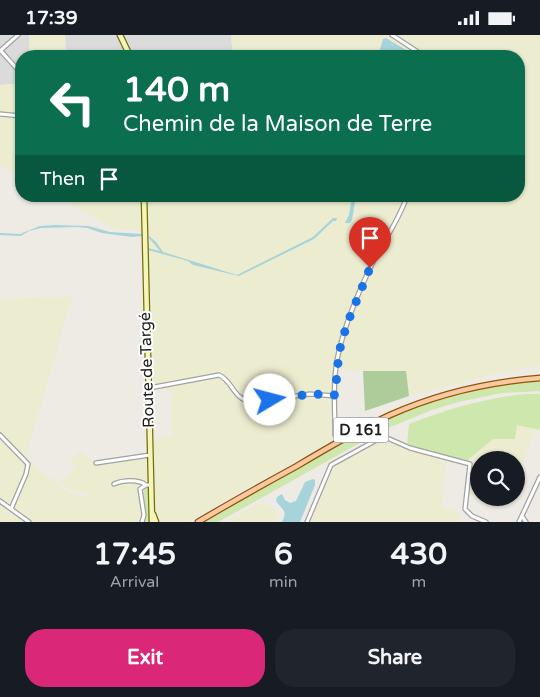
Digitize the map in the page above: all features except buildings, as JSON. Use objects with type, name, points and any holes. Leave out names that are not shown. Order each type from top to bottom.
[{"type":"main road","name":"D 161","points":[[198,522],[390,415],[428,401],[470,389],[540,378]]},
{"type":"street","points":[[15,67],[0,51],[18,35]]},
{"type":"street","points":[[120,35],[127,50]]},
{"type":"street","points":[[392,35],[415,50]]},
{"type":"street","points":[[0,114],[15,115]]},
{"type":"street","name":"Route de Targé","points":[[144,202],[150,455],[148,485],[152,522]]},
{"type":"street","points":[[335,435],[335,395],[339,352],[347,324],[370,268],[397,221],[405,202]]},
{"type":"street","points":[[148,388],[219,375],[226,380],[237,396],[251,402],[310,394],[335,395]]},
{"type":"street","points":[[0,435],[25,461],[28,467],[11,509]]},
{"type":"street","points":[[307,522],[331,465],[382,437],[410,448],[470,464],[465,509],[472,516],[486,522]]},
{"type":"street","points":[[96,463],[150,455]]},
{"type":"street","points":[[519,522],[540,477]]},
{"type":"street","points":[[114,484],[121,481],[142,482],[148,485]]},
{"type":"street","points":[[142,522],[144,515],[140,489],[148,485]]},
{"type":"street","points":[[0,501],[28,522]]},
{"type":"street","name":"Route de Targé","points":[[151,508],[156,522]]},
{"type":"street","points":[[522,516],[526,522]]},
{"type":"shaded area","points":[[0,35],[29,35],[29,50],[15,50],[15,84],[0,85]]},
{"type":"shaded area","points":[[65,35],[231,35],[232,50],[66,50]]},
{"type":"green space","points":[[29,35],[65,35],[66,50],[29,50]]},
{"type":"green space","points":[[231,35],[540,35],[540,366],[494,374],[409,396],[406,371],[363,371],[334,368],[332,440],[187,522],[159,522],[154,505],[153,440],[172,436],[172,392],[154,382],[147,202],[525,202],[525,50],[232,50]]},
{"type":"green space","points":[[15,84],[15,174],[0,165],[0,85]]},
{"type":"green space","points":[[67,202],[140,202],[141,230],[116,230]]},
{"type":"green space","points":[[72,297],[26,456],[36,467],[68,492],[82,496],[89,495],[92,490],[88,493],[75,491],[69,489],[60,481],[75,468],[70,460],[80,452],[96,462],[146,454],[148,480],[139,484],[138,489],[141,522],[33,522],[0,499],[0,299]]},
{"type":"green space","points":[[363,371],[406,371],[409,396],[365,411]]},
{"type":"green space","points":[[540,380],[540,391],[502,393],[458,402],[432,410],[381,431],[218,522],[203,522],[345,442],[400,414],[469,392]]},
{"type":"green space","points":[[540,394],[540,430],[517,425],[515,439],[493,439],[479,451],[470,451],[470,458],[467,461],[407,445],[409,424],[466,405],[496,398]]},
{"type":"green space","points":[[516,425],[535,429],[525,457],[525,451],[480,451],[491,440]]},
{"type":"green space","points":[[382,438],[404,448],[446,459],[442,506],[461,514],[459,522],[310,522],[331,468]]},
{"type":"green space","points":[[470,472],[470,495],[468,495]]},
{"type":"green space","points":[[145,488],[149,490],[150,522],[145,522],[143,492]]},
{"type":"green space","points":[[262,502],[279,512],[274,522],[227,522]]},
{"type":"green space","points":[[0,504],[25,522],[0,522]]},
{"type":"water","points":[[386,38],[406,50],[380,50],[383,39]]},
{"type":"water","points":[[351,202],[355,202],[352,220],[350,223],[345,223],[349,215]]},
{"type":"water","points":[[333,218],[337,218],[336,221],[333,221],[314,239],[239,276],[193,265],[188,261],[148,250],[148,248],[160,251],[149,236],[163,252],[237,275],[313,237]]},
{"type":"water","points":[[40,226],[88,226],[110,232],[142,234],[142,236],[132,237],[102,233],[77,227],[41,228],[29,231],[21,236],[0,235],[0,233],[20,234]]},
{"type":"water","points":[[315,480],[315,485],[300,522],[282,522],[285,513],[276,501],[277,497],[282,494],[285,500],[290,503],[296,501],[305,482]]},
{"type":"route","points":[[270,400],[310,394],[335,395],[339,352],[347,324],[370,268]]}]
